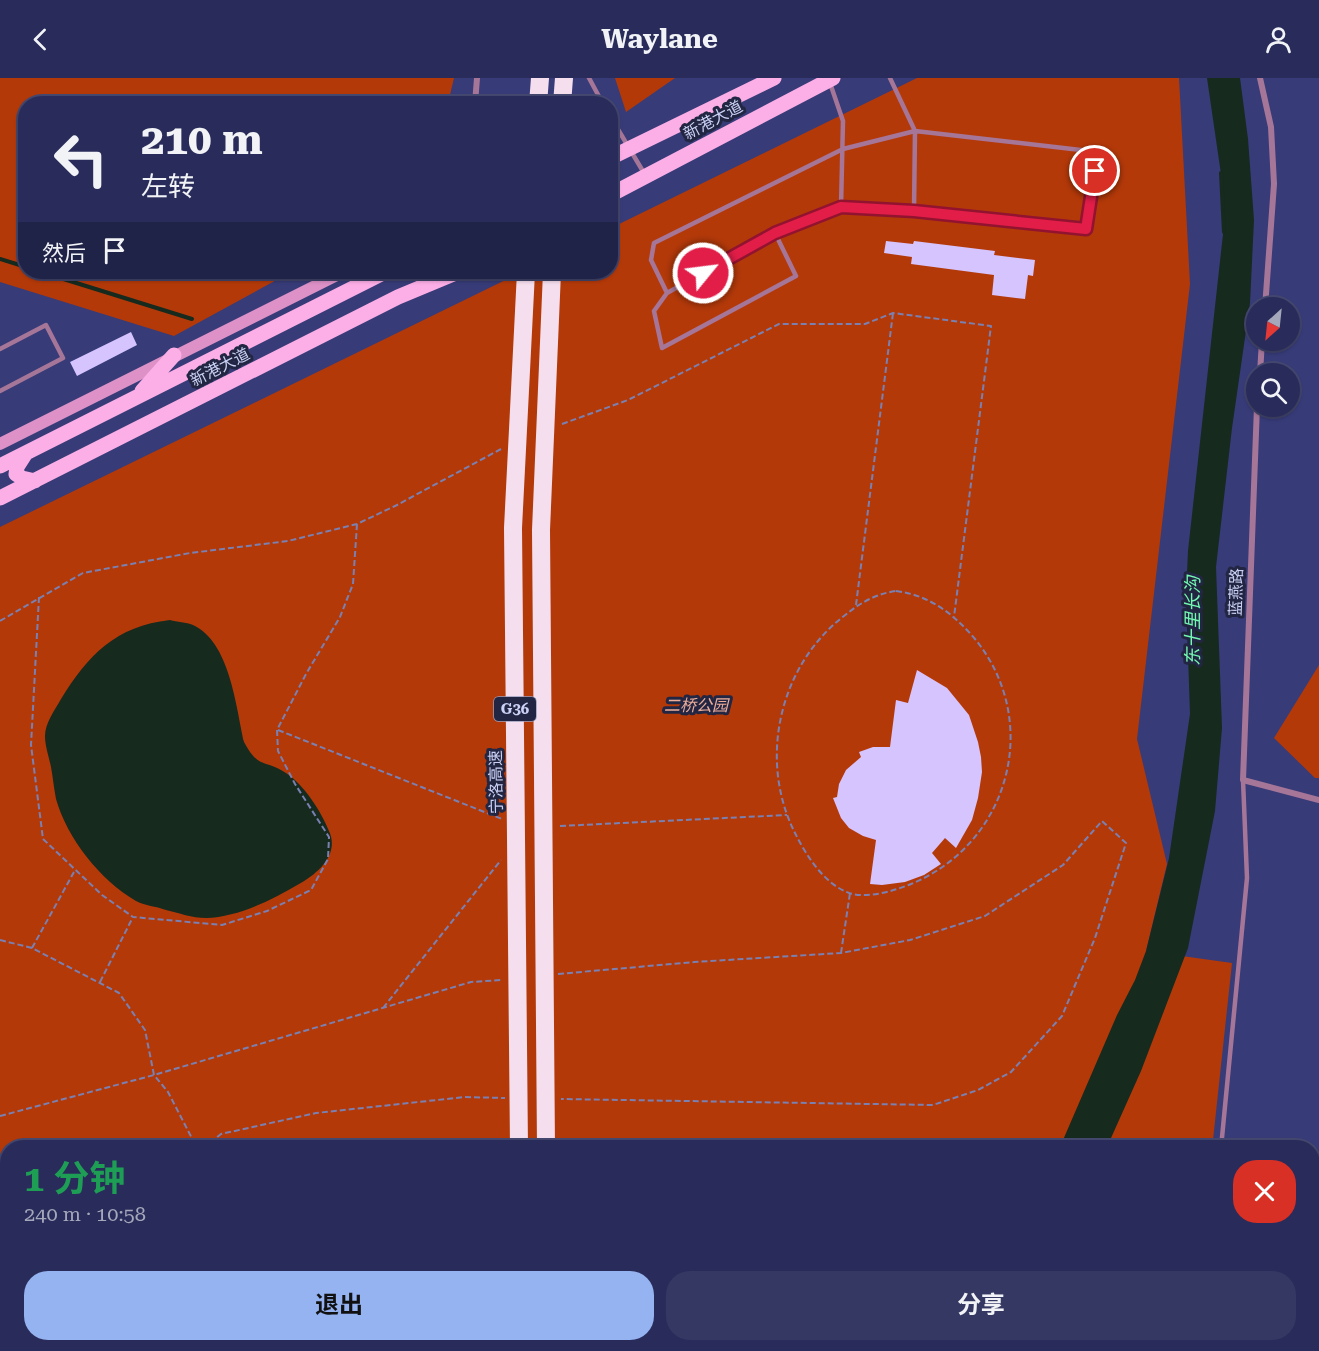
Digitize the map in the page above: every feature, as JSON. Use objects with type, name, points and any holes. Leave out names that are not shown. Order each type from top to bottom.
[{"type":"highway","points":[[539,96],[540,78]]},
{"type":"highway","points":[[563,96],[564,78]]},
{"type":"highway","name":"宁洛高速","points":[[519,1140],[513,528],[526,279]]},
{"type":"highway","name":"G36","points":[[546,1140],[541,530],[552,279]]},
{"type":"main road","name":"新港大道","points":[[618,154],[774,78]]},
{"type":"main road","name":"新港大道","points":[[618,191],[830,79]]},
{"type":"main road","name":"新港大道","points":[[0,466],[371,279]]},
{"type":"main road","name":"新港大道","points":[[0,498],[398,297],[441,279]]},
{"type":"main road","points":[[136,398],[174,356]]},
{"type":"main road","points":[[26,453],[17,467],[16,474],[22,478],[35,480]]},
{"type":"street","points":[[476,96],[477,78]]},
{"type":"street","points":[[1260,78],[1271,127],[1274,184],[1266,297]]},
{"type":"street","points":[[618,151],[631,148]]},
{"type":"street","points":[[0,444],[329,279]]},
{"type":"street","name":"蓝燕路","points":[[1243,780],[1257,417]]},
{"type":"street","points":[[1243,780],[1319,800]]},
{"type":"lane","points":[[590,78],[599,96]]},
{"type":"lane","points":[[890,78],[915,131],[914,211]]},
{"type":"lane","points":[[830,79],[843,121],[841,207]]},
{"type":"lane","points":[[618,128],[645,176]]},
{"type":"lane","points":[[667,293],[651,260],[654,243],[843,149],[915,131],[1098,152],[1086,229],[914,211],[841,207],[775,233],[667,293],[654,311],[662,348],[796,276],[775,233]]},
{"type":"lane","points":[[0,349],[46,325],[63,358],[0,391]]},
{"type":"lane","points":[[1222,1140],[1247,878],[1243,780]]},
{"type":"path","points":[[563,424],[628,400],[779,324],[865,324],[893,313],[991,326],[954,616]]},
{"type":"path","points":[[855,606],[893,313]]},
{"type":"path","points":[[0,621],[83,573],[189,553],[288,542],[357,524],[397,506],[480,459],[510,445]]},
{"type":"path","points":[[39,597],[31,745],[43,839],[102,895],[133,917],[222,925],[267,911],[311,890],[328,859],[329,837],[295,784],[278,751],[277,730],[306,674],[340,617],[353,584],[357,524]]},
{"type":"path","points":[[896,591],[914,593],[954,616],[981,646],[998,676],[1004,692],[1011,743],[1010,760],[1001,793],[990,817],[963,851],[936,872],[905,887],[871,894],[850,893],[833,884],[800,843],[783,802],[776,758],[781,715],[796,674],[804,659],[825,632],[855,606],[881,593],[896,591]]},
{"type":"path","points":[[553,975],[694,962],[841,953],[910,940],[985,916],[1064,865],[1102,821],[1126,843],[1095,938],[1062,1016],[1011,1072],[978,1090],[933,1105],[558,1099]]},
{"type":"path","points":[[383,1008],[505,855]]},
{"type":"path","points":[[32,948],[75,871]]},
{"type":"path","points":[[841,953],[850,893]]},
{"type":"path","points":[[100,982],[133,917]]},
{"type":"path","points":[[0,940],[32,948],[119,993],[145,1030],[154,1075],[168,1092],[193,1140]]},
{"type":"path","points":[[0,1116],[154,1075],[471,982],[506,979]]},
{"type":"path","points":[[213,1140],[221,1134],[316,1113],[465,1097],[511,1098]]},
{"type":"green space","points":[[0,78],[454,78],[450,96],[18,96],[18,279],[278,279],[174,336],[0,282]]},
{"type":"green space","points":[[615,78],[675,78],[626,112]]},
{"type":"green space","name":"二桥公园","points":[[917,78],[1179,78],[1190,284],[1137,739],[1167,864],[1146,951],[1232,963],[1213,1140],[0,1140],[0,527],[508,279],[618,279],[618,225]]},
{"type":"green space","points":[[1319,665],[1319,778],[1315,778],[1274,738]]},
{"type":"water","points":[[1207,78],[1240,78],[1248,139],[1254,220],[1250,297],[1246,297],[1246,331],[1216,567],[1222,728],[1215,811],[1188,948],[1141,1071],[1110,1140],[1063,1140],[1146,951],[1169,858],[1190,714],[1186,596],[1188,551],[1224,225],[1222,181]]},
{"type":"water","points":[[170,620],[193,625],[205,633],[215,646],[229,677],[244,742],[249,751],[258,760],[286,773],[299,784],[321,815],[332,840],[325,863],[306,880],[278,896],[230,915],[206,918],[191,916],[136,901],[110,882],[87,857],[68,828],[56,799],[45,731],[71,683],[93,656],[119,636],[151,623]]},
{"type":"building","points":[[886,241],[913,244],[914,241],[995,251],[994,255],[1035,260],[1033,276],[1028,275],[1025,299],[992,295],[994,275],[911,264],[912,257],[884,253]]},
{"type":"building","points":[[131,332],[137,345],[77,376],[70,362]]},
{"type":"building","points":[[917,670],[947,688],[969,715],[981,757],[982,772],[978,798],[972,820],[956,848],[945,838],[932,853],[941,864],[924,875],[905,882],[870,884],[876,840],[849,828],[841,818],[833,798],[837,797],[839,784],[846,770],[861,757],[859,752],[873,747],[890,747],[896,700],[908,703]]},
{"type":"waterway","name":"东十里长沟","points":[[1221,173],[1224,232]]},
{"type":"waterway","points":[[0,259],[18,265]]},
{"type":"waterway","points":[[63,279],[192,319]]},
{"type":"route","points":[[703,273],[775,233],[841,207],[914,211],[1086,229],[1095,171]]}]
